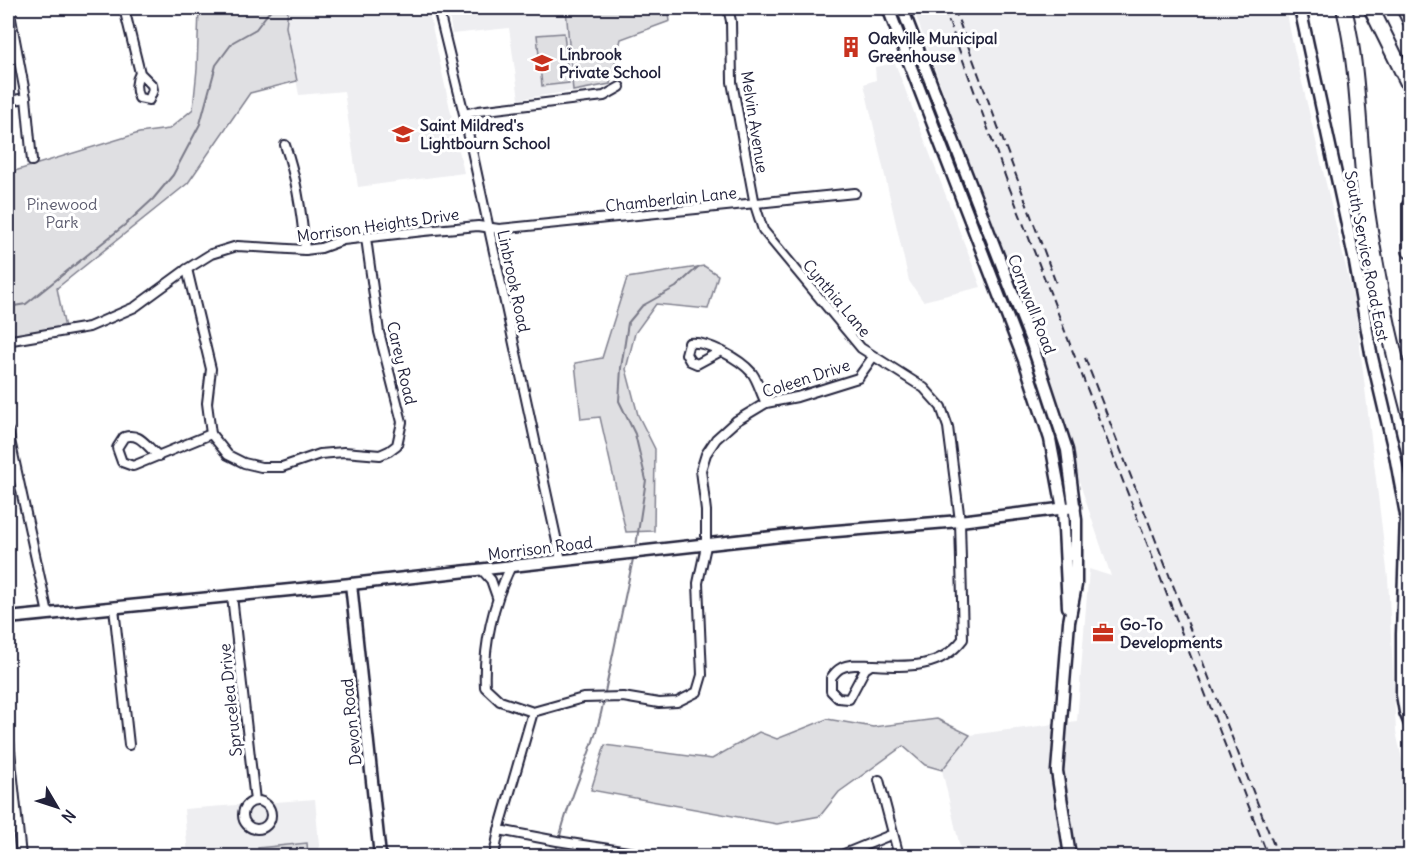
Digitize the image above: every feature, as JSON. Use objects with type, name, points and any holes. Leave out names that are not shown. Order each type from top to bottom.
[{"type":"highway","points":[[1344,8],[1354,58],[1367,211],[1399,376],[1410,416]]},
{"type":"highway","points":[[1371,8],[1410,87]]},
{"type":"highway","points":[[1404,8],[1410,20]]},
{"type":"highway","points":[[1410,205],[1410,251]]},
{"type":"street","points":[[9,8],[26,98],[32,161]]},
{"type":"street","points":[[124,8],[140,73]]},
{"type":"street","name":"Linbrook Road","points":[[438,8],[464,114],[561,561]]},
{"type":"street","name":"Melvin Avenue","points":[[728,8],[731,21],[732,82],[755,205]]},
{"type":"street","name":"Cornwall Road","points":[[888,8],[1028,370],[1050,439],[1063,509],[1069,622]]},
{"type":"street","name":"Cornwall Road","points":[[902,8],[1030,338],[1067,450],[1075,507],[1076,585],[1069,622],[1057,771],[1070,856]]},
{"type":"street","name":"South Service Road East","points":[[1300,8],[1406,515],[1402,695],[1410,724]]},
{"type":"street","points":[[464,114],[604,96],[620,87]]},
{"type":"street","points":[[8,101],[26,98]]},
{"type":"street","points":[[285,145],[299,197],[305,250]]},
{"type":"street","name":"Chamberlain Lane","points":[[489,228],[499,229],[755,205],[855,193]]},
{"type":"street","name":"Cynthia Lane","points":[[755,205],[768,238],[861,348],[924,388],[941,407],[948,427],[960,521],[963,639],[955,651],[933,662],[897,668],[871,665],[858,664],[840,668],[831,678],[831,691],[838,698],[849,699],[865,669],[871,665]]},
{"type":"street","name":"Morrison Heights Drive","points":[[8,345],[12,340],[88,327],[135,307],[210,254],[237,246],[305,250],[321,248],[343,240],[478,226],[489,228]]},
{"type":"street","name":"Carey Road","points":[[211,434],[228,455],[244,463],[261,467],[282,467],[320,454],[344,452],[380,455],[396,445],[402,422],[379,332],[366,238]]},
{"type":"street","points":[[159,456],[136,435],[124,436],[117,448],[122,462],[134,466],[159,456],[211,434],[207,403],[211,369],[187,269]]},
{"type":"street","points":[[721,351],[752,373],[766,403]]},
{"type":"street","name":"Coleen Drive","points":[[533,712],[583,698],[623,697],[659,703],[677,702],[697,692],[702,675],[698,584],[706,546],[706,512],[701,470],[706,454],[716,439],[736,421],[766,403],[797,397],[858,378],[873,357]]},
{"type":"street","points":[[8,431],[48,614]]},
{"type":"street","name":"Morrison Road","points":[[8,618],[351,584],[799,534],[960,521],[1075,507]]},
{"type":"street","points":[[494,856],[533,712],[500,701],[485,687],[484,663],[498,597],[512,566]]},
{"type":"street","points":[[482,570],[491,580],[498,597]]},
{"type":"street","name":"Devon Road","points":[[351,584],[380,856]]},
{"type":"street","name":"Sprucelea Drive","points":[[232,596],[255,801]]},
{"type":"street","points":[[114,608],[129,745]]},
{"type":"street","points":[[8,730],[21,856]]},
{"type":"street","points":[[879,780],[899,856]]},
{"type":"street","points":[[500,830],[602,852],[654,856]]},
{"type":"street","points":[[839,856],[893,834]]},
{"type":"shaded area","name":"Saint Mildred's Lightbourn School","points":[[288,8],[428,8],[464,173],[358,187],[344,91],[299,95],[286,27]]},
{"type":"shaded area","name":"Linbrook Private School","points":[[448,8],[566,8],[573,91],[519,99],[509,28],[452,34]]},
{"type":"shaded area","points":[[913,8],[1286,8],[1355,306],[1388,578],[1396,731],[1410,798],[1410,856],[962,856],[942,770],[970,735],[1077,721],[1089,569],[1111,576],[1012,282]]},
{"type":"shaded area","points":[[895,63],[981,287],[923,301],[909,281],[864,84],[876,80],[875,67]]},
{"type":"shaded area","points":[[315,799],[320,856],[188,856],[184,809]]},
{"type":"green space","name":"Pinewood Park","points":[[199,8],[288,8],[286,27],[297,81],[250,93],[188,183],[57,288],[65,328],[8,336],[8,265],[12,263],[8,241],[8,173],[139,133],[169,129],[193,109]]},
{"type":"green space","points":[[566,8],[668,8],[670,21],[621,39],[610,84],[573,91]]},
{"type":"green space","points":[[564,33],[569,83],[542,86],[537,35]]},
{"type":"green space","points":[[704,266],[718,275],[708,309],[656,304],[635,333],[626,369],[638,415],[655,449],[654,531],[626,532],[600,417],[581,419],[575,363],[602,358],[627,278]]},
{"type":"green space","points":[[827,719],[873,727],[937,719],[970,735],[942,770],[925,765],[903,746],[839,792],[820,816],[777,824],[591,790],[605,745],[712,759],[759,732],[777,739]]},
{"type":"green space","points":[[307,843],[308,856],[259,856],[258,848]]},
{"type":"waterway","points":[[8,307],[26,304],[126,224],[153,199],[173,175],[200,124],[216,65],[233,42],[256,29],[272,8]]},
{"type":"waterway","points":[[636,546],[646,480],[635,434],[619,401],[628,323],[642,306],[676,287],[698,267]]},
{"type":"waterway","points":[[605,692],[633,559]]},
{"type":"waterway","points":[[560,836],[594,738],[603,704]]},
{"type":"waterway","points":[[555,856],[557,847]]},
{"type":"railway","points":[[944,8],[1008,184],[1268,856]]},
{"type":"railway","points":[[954,8],[1057,286]]},
{"type":"railway","points":[[1085,358],[1278,856]]},
{"type":"place","name":"Oakville Municipal Greenhouse","points":[[851,47]]},
{"type":"place","name":"Linbrook Private School","points":[[542,63]]},
{"type":"place","name":"Saint Mildred's Lightbourn School","points":[[403,134]]},
{"type":"place","name":"Go-To Developments","points":[[1103,633]]}]
